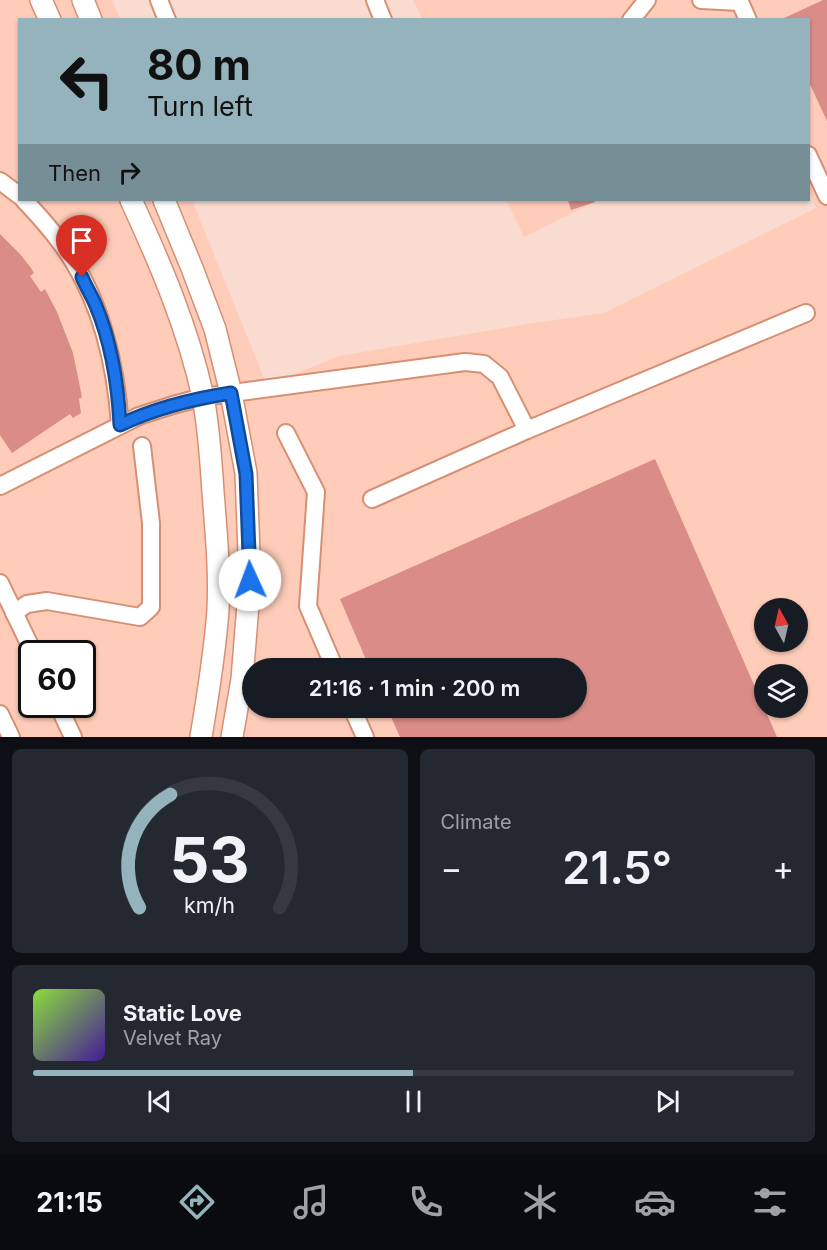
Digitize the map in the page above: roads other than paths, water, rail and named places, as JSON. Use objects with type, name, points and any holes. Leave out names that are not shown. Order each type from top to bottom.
[{"type":"main road","points":[[41,0],[49,18]]},
{"type":"main road","points":[[83,0],[90,18]]},
{"type":"main road","points":[[131,201],[174,301],[190,348],[203,397],[211,457],[218,559],[218,609],[212,670],[201,737]]},
{"type":"main road","points":[[164,201],[215,329],[231,393],[246,474],[250,580],[242,679],[232,737]]},
{"type":"lane","points":[[159,0],[166,18]]},
{"type":"lane","points":[[375,0],[382,18]]},
{"type":"lane","points":[[633,18],[647,0]]},
{"type":"lane","points":[[701,0],[743,1],[747,18]]},
{"type":"lane","points":[[810,159],[827,196]]},
{"type":"lane","points":[[0,181],[18,194]]},
{"type":"lane","points":[[25,201],[54,233],[74,262],[96,306],[109,348],[118,392],[120,425]]},
{"type":"lane","points":[[372,499],[527,430],[806,313]]},
{"type":"lane","points":[[0,486],[139,416],[173,405],[203,397],[465,362],[484,364],[500,377],[527,430]]},
{"type":"lane","points":[[286,433],[316,492],[308,606],[330,658]]},
{"type":"lane","points":[[14,613],[27,604],[46,601],[140,616],[150,607],[151,523],[142,446]]},
{"type":"lane","points":[[0,583],[27,640]]},
{"type":"lane","points":[[0,714],[11,737]]},
{"type":"lane","points":[[64,718],[73,737]]},
{"type":"lane","points":[[356,718],[365,737]]}]
